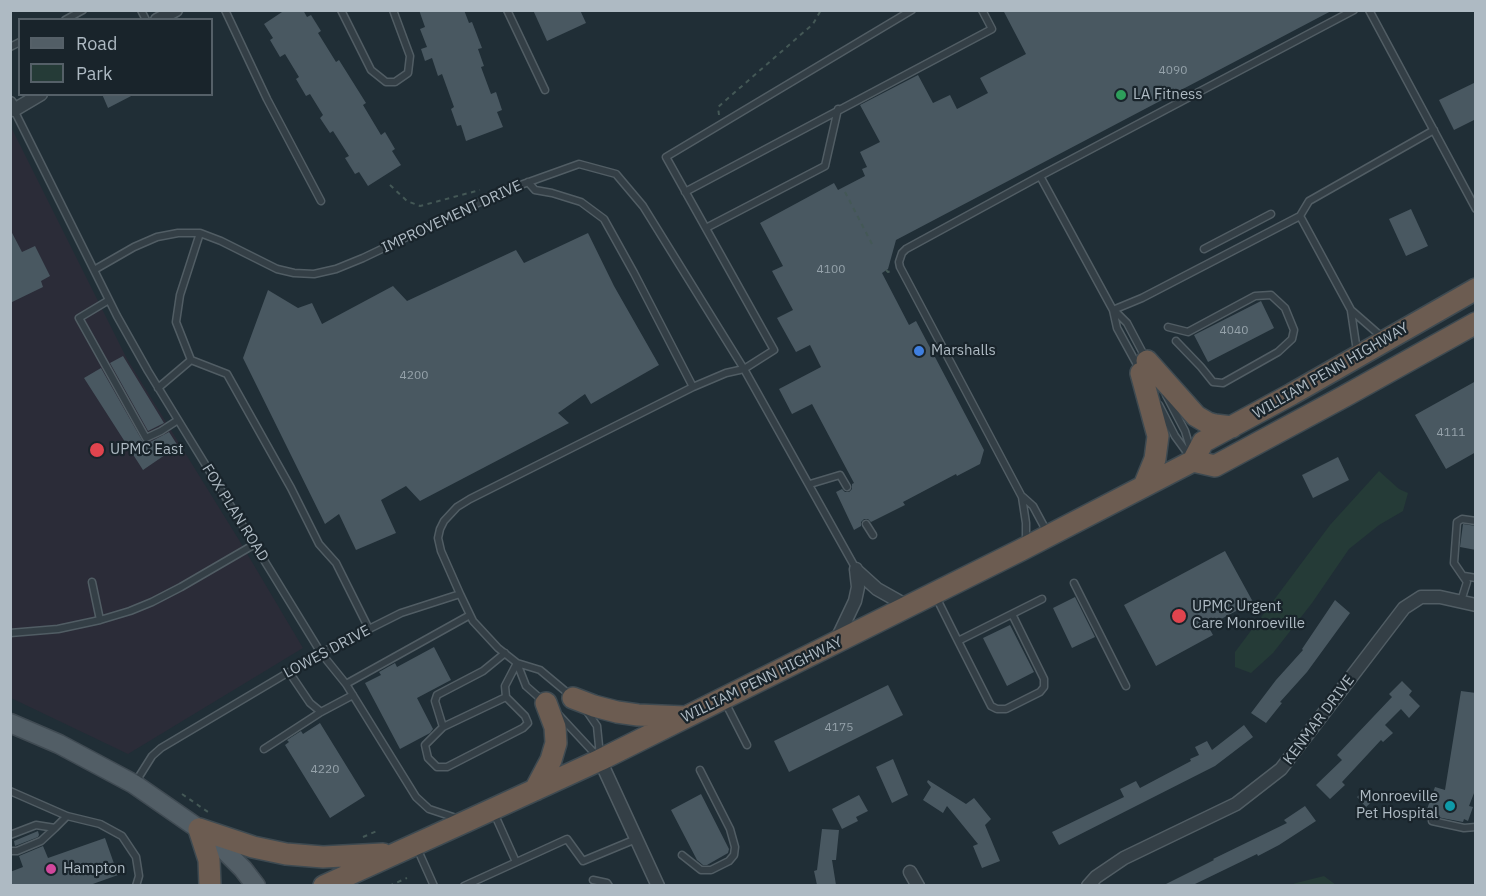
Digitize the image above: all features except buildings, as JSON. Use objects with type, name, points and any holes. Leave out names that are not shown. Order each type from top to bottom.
[{"type":"highway","name":"WILLIAM PENN HIGHWAY","points":[[324,885],[600,760],[1049,536],[1193,461],[1203,442],[1476,289]]},
{"type":"highway","name":"WILLIAM PENN HIGHWAY","points":[[1193,461],[1215,466],[1476,323]]},
{"type":"highway","points":[[1144,367],[1196,416],[1208,423],[1232,427]]},
{"type":"highway","points":[[1144,367],[1158,436],[1155,459],[1144,486]]},
{"type":"highway","points":[[573,698],[617,712],[685,718]]},
{"type":"highway","points":[[535,790],[551,760],[556,743],[555,727],[546,703]]},
{"type":"highway","points":[[199,829],[253,847],[294,855],[323,857],[395,854]]},
{"type":"highway","points":[[199,829],[209,860],[210,885]]},
{"type":"main road","points":[[10,723],[59,744],[134,784],[199,829],[222,848],[256,885]]},
{"type":"street","points":[[161,18],[177,10]]},
{"type":"street","points":[[12,109],[37,96]]},
{"type":"street","points":[[856,569],[877,589],[909,607]]},
{"type":"street","points":[[835,643],[855,601],[858,586],[856,569]]},
{"type":"street","name":"KENMAR DRIVE","points":[[1088,885],[1124,858],[1236,804],[1281,769],[1404,608],[1421,597],[1440,597],[1476,605]]},
{"type":"street","points":[[600,760],[658,885]]},
{"type":"street","points":[[910,872],[918,885]]},
{"type":"lane","points":[[69,18],[83,10]]},
{"type":"lane","points":[[225,10],[267,99],[321,201]]},
{"type":"lane","points":[[341,10],[371,70],[386,82],[395,82],[408,73],[410,56],[393,10]]},
{"type":"lane","points":[[507,10],[545,90]]},
{"type":"lane","points":[[600,760],[597,726],[584,708],[540,670],[517,663],[477,627],[441,551],[438,538],[440,529],[444,521],[458,507],[470,499],[693,387],[726,373],[744,369],[774,350],[666,157],[912,10]]},
{"type":"lane","points":[[685,192],[992,29],[982,10]]},
{"type":"lane","points":[[1025,548],[1026,523],[1022,497],[904,276],[899,262],[902,253],[1040,176],[1354,10]]},
{"type":"lane","points":[[1370,10],[1476,209]]},
{"type":"lane","name":"FOX PLAN ROAD","points":[[12,109],[109,300],[158,388],[321,653],[346,684],[419,801],[435,812],[467,821]]},
{"type":"lane","points":[[706,228],[825,166],[838,110]]},
{"type":"lane","points":[[1113,310],[1142,298],[1300,216],[1308,201],[1434,130]]},
{"type":"lane","name":"IMPROVEMENT DRIVE","points":[[94,270],[134,247],[157,237],[178,233],[200,233],[277,269],[314,274],[336,269],[363,258],[501,192],[579,164],[616,174],[643,206],[744,369],[856,569]]},
{"type":"lane","points":[[1040,176],[1113,310],[1117,328],[1185,431],[1193,461]]},
{"type":"lane","points":[[528,182],[535,190],[582,202],[604,219],[693,387]]},
{"type":"lane","points":[[1204,249],[1271,214]]},
{"type":"lane","points":[[1300,216],[1351,310],[1358,356]]},
{"type":"lane","points":[[200,233],[180,295],[176,322],[191,360],[227,374],[291,488],[319,544],[336,563],[369,629]]},
{"type":"lane","points":[[1168,327],[1188,332],[1255,296],[1271,295],[1285,308],[1294,330],[1292,339],[1278,352],[1223,383],[1213,382],[1176,341]]},
{"type":"lane","points":[[109,300],[79,318],[146,438],[178,420]]},
{"type":"lane","points":[[1113,310],[1127,323],[1175,436],[1193,461]]},
{"type":"lane","points":[[1351,310],[1385,340]]},
{"type":"lane","points":[[158,388],[191,360]]},
{"type":"lane","points":[[810,484],[840,475],[847,487]]},
{"type":"lane","points":[[1022,497],[1033,506],[1049,536]]},
{"type":"lane","points":[[1461,602],[1467,582],[1454,563],[1457,522],[1462,519],[1476,521]]},
{"type":"lane","points":[[866,524],[873,536]]},
{"type":"lane","points":[[10,633],[58,629],[129,611],[153,602],[255,544]]},
{"type":"lane","points":[[1464,576],[1476,578]]},
{"type":"lane","points":[[92,582],[100,620]]},
{"type":"lane","points":[[1074,582],[1126,686]]},
{"type":"lane","name":"LOWES DRIVE","points":[[134,784],[152,756],[161,748],[321,653],[410,610],[460,594]]},
{"type":"lane","points":[[935,594],[991,706],[997,709],[1006,709],[1040,692],[1044,687],[1044,679],[1012,614]]},
{"type":"lane","points":[[958,641],[1042,599]]},
{"type":"lane","points":[[346,684],[470,615]]},
{"type":"lane","points":[[443,726],[435,701],[437,695],[483,671],[505,653]]},
{"type":"lane","points":[[506,697],[443,726],[425,745],[428,758],[437,767],[447,767],[523,728],[528,723],[525,716],[506,697],[505,686],[517,663]]},
{"type":"lane","points":[[517,663],[526,686],[567,723],[600,760]]},
{"type":"lane","points":[[289,672],[310,703],[321,712]]},
{"type":"lane","points":[[264,749],[321,712],[353,695]]},
{"type":"lane","points":[[723,699],[747,745]]},
{"type":"lane","points":[[682,855],[701,870],[711,870],[729,861],[734,855],[735,847],[730,829],[700,770]]},
{"type":"lane","points":[[10,791],[67,816],[100,824],[122,836],[136,858],[139,876],[136,885]]},
{"type":"lane","points":[[493,810],[516,862]]},
{"type":"lane","points":[[10,851],[17,851],[41,841],[67,816]]},
{"type":"lane","points":[[1432,821],[1464,828],[1476,827]]},
{"type":"lane","points":[[10,835],[36,825],[55,828]]},
{"type":"lane","points":[[464,885],[567,838],[583,861],[636,838]]},
{"type":"lane","points":[[415,845],[434,885]]},
{"type":"lane","points":[[592,880],[609,885]]},
{"type":"path","points":[[721,124],[718,107],[813,24],[821,10]]},
{"type":"path","points":[[390,185],[407,201],[420,206],[498,185],[501,192]]},
{"type":"path","points":[[845,192],[872,244]]},
{"type":"path","points":[[389,885],[407,878]]},
{"type":"shaded area","name":"UPMC East","points":[[10,125],[127,359],[303,648],[128,754],[11,698]]},
{"type":"green space","points":[[1379,471],[1399,489],[1408,493],[1403,511],[1379,525],[1349,549],[1312,603],[1273,653],[1251,673],[1235,667],[1235,652],[1330,525]]},
{"type":"green space","points":[[1324,876],[1336,885],[1290,885],[1296,883]]},
{"type":"place","name":"LA Fitness","points":[[1121,95]]},
{"type":"place","name":"Marshalls","points":[[919,351]]},
{"type":"place","name":"UPMC East","points":[[97,450]]},
{"type":"place","name":"UPMC Urgent Care Monroeville","points":[[1179,616]]},
{"type":"place","name":"Monroeville Pet Hospital","points":[[1450,806]]},
{"type":"place","name":"Hampton","points":[[51,869]]}]
